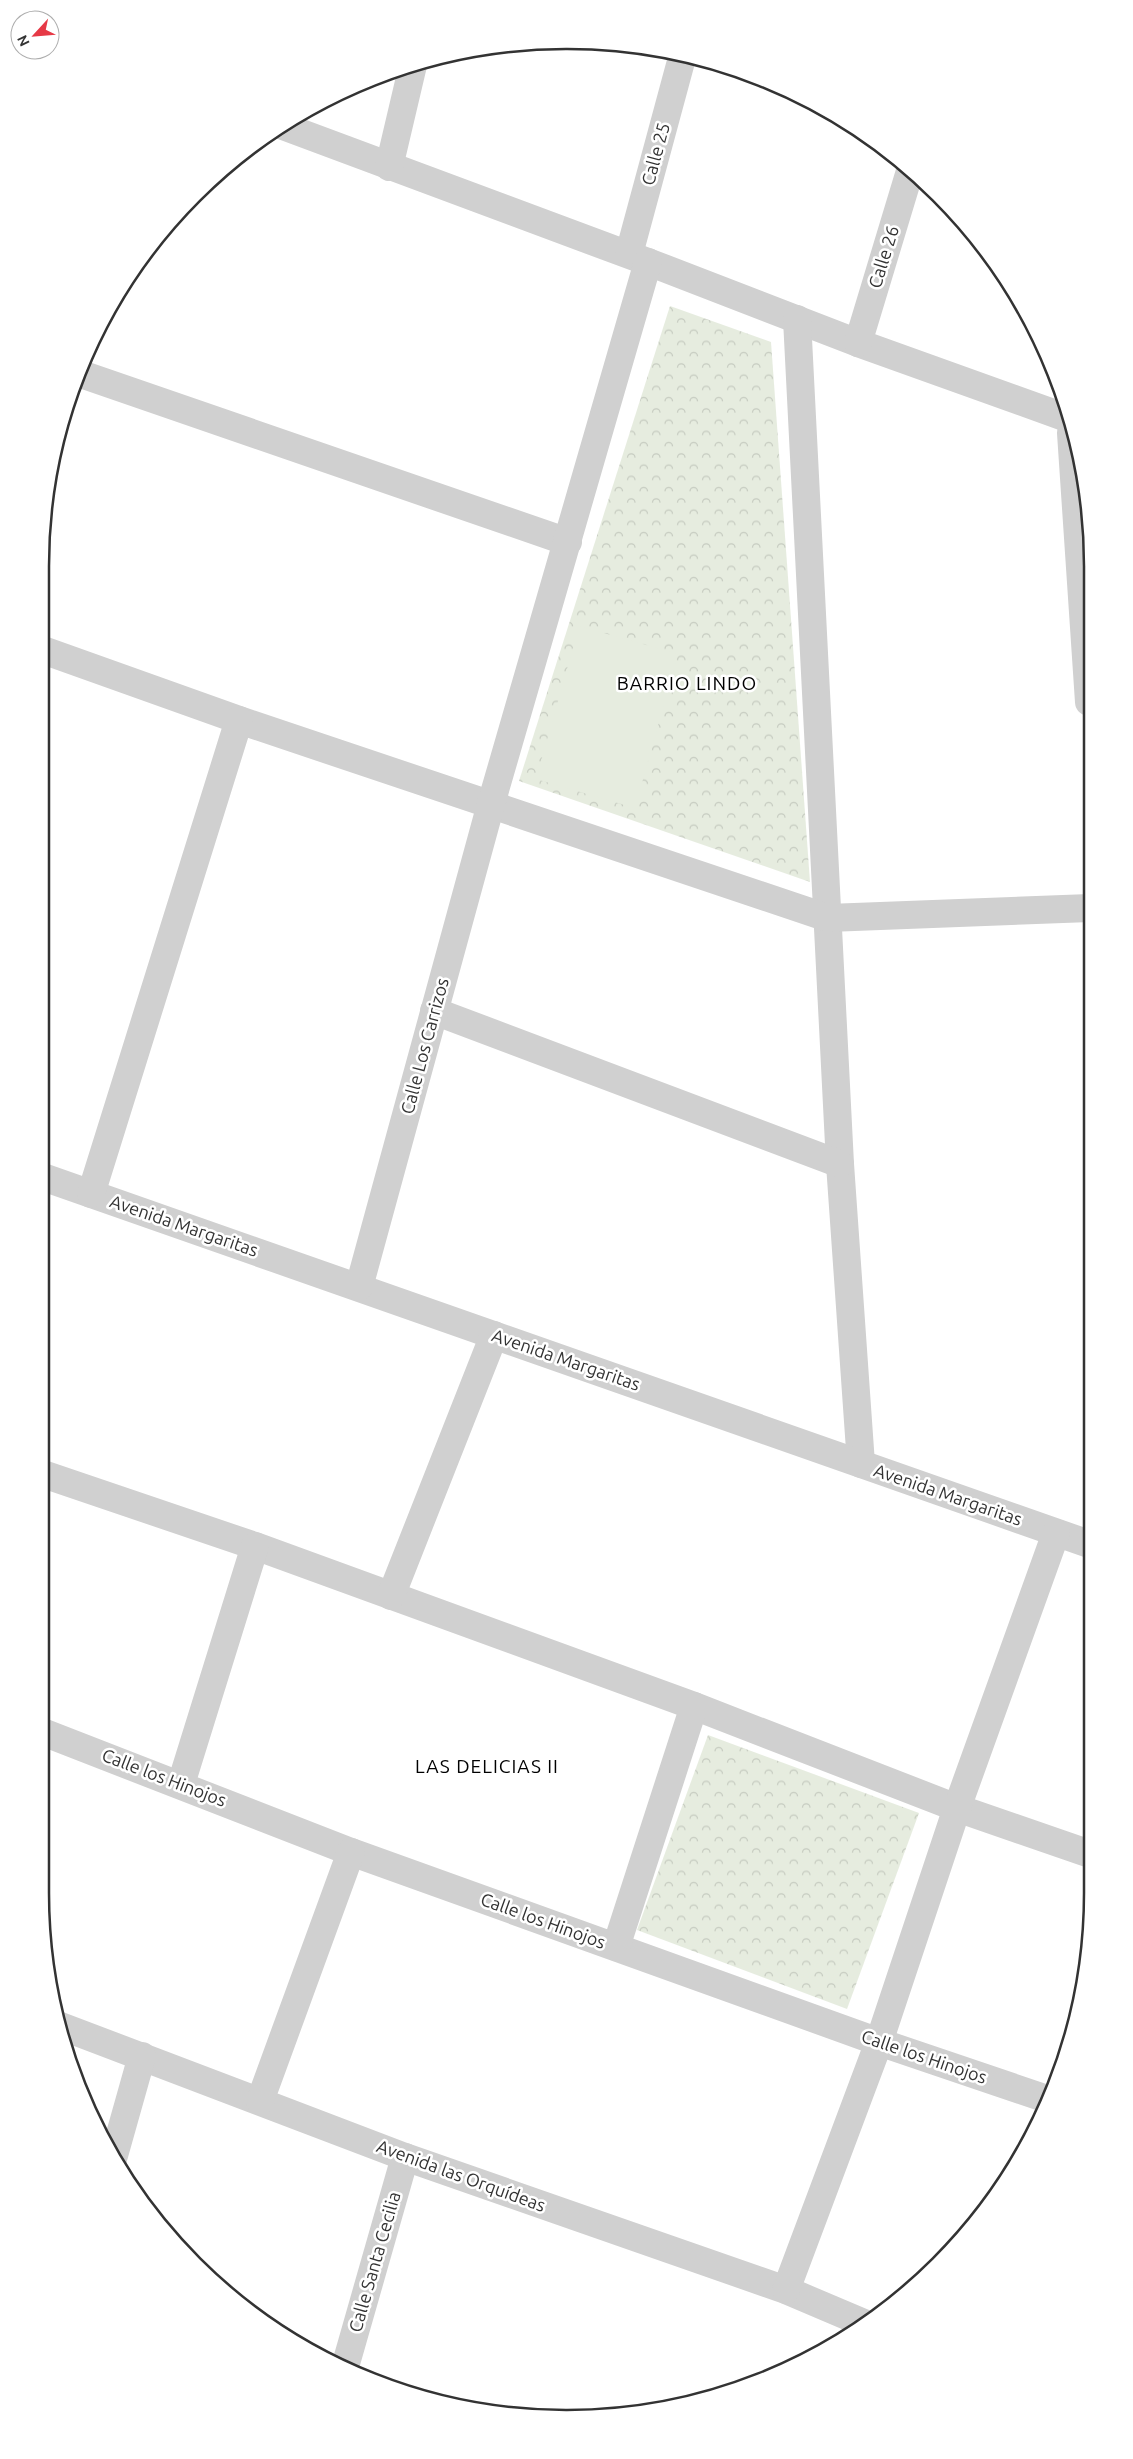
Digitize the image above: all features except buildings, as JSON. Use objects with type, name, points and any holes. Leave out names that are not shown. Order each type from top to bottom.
[{"type":"street","name":"Calle 25","points":[[568,542],[638,258],[681,62]]},
{"type":"street","points":[[389,167],[411,72]]},
{"type":"street","points":[[290,129],[638,258],[858,343],[1062,416]]},
{"type":"street","name":"Calle 26","points":[[858,343],[908,177]]},
{"type":"street","points":[[798,319],[840,1164],[861,1464]]},
{"type":"street","points":[[86,375],[568,542]]},
{"type":"street","points":[[1073,459],[1084,627]]},
{"type":"street","name":"Calle Los Carrizos","points":[[359,1287],[491,804],[568,542]]},
{"type":"street","points":[[49,652],[239,720],[828,918],[1084,908]]},
{"type":"street","points":[[91,1194],[239,720]]},
{"type":"street","points":[[434,1011],[840,1164]]},
{"type":"street","name":"Avenida Margaritas","points":[[49,1179],[1084,1542]]},
{"type":"street","points":[[392,1596],[494,1335]]},
{"type":"street","points":[[49,1475],[255,1546],[694,1706],[957,1808],[1084,1852]]},
{"type":"street","points":[[786,2290],[878,2042],[957,1808],[1056,1533]]},
{"type":"street","points":[[181,1784],[255,1546]]},
{"type":"street","points":[[616,1947],[694,1706]]},
{"type":"street","name":"Calle los Hinojos","points":[[49,1734],[181,1784],[351,1852],[878,2042],[1042,2097]]},
{"type":"street","points":[[260,2101],[351,1852]]},
{"type":"street","name":"Avenida las Orquídeas","points":[[66,2028],[405,2157],[786,2290],[858,2320]]},
{"type":"street","points":[[116,2148],[142,2056]]},
{"type":"street","name":"Calle Santa Cecilia","points":[[347,2361],[405,2157]]},
{"type":"green space","points":[[670,306],[771,342],[810,882],[519,781]]},
{"type":"green space","points":[[579,626],[678,654],[635,808],[536,779]]},
{"type":"green space","points":[[708,1735],[919,1813],[847,2009],[637,1930]]},
{"type":"district","name":"BARRIO LINDO","points":[[687,683]]},
{"type":"district","name":"LAS DELICIAS II","points":[[487,1766]]}]
